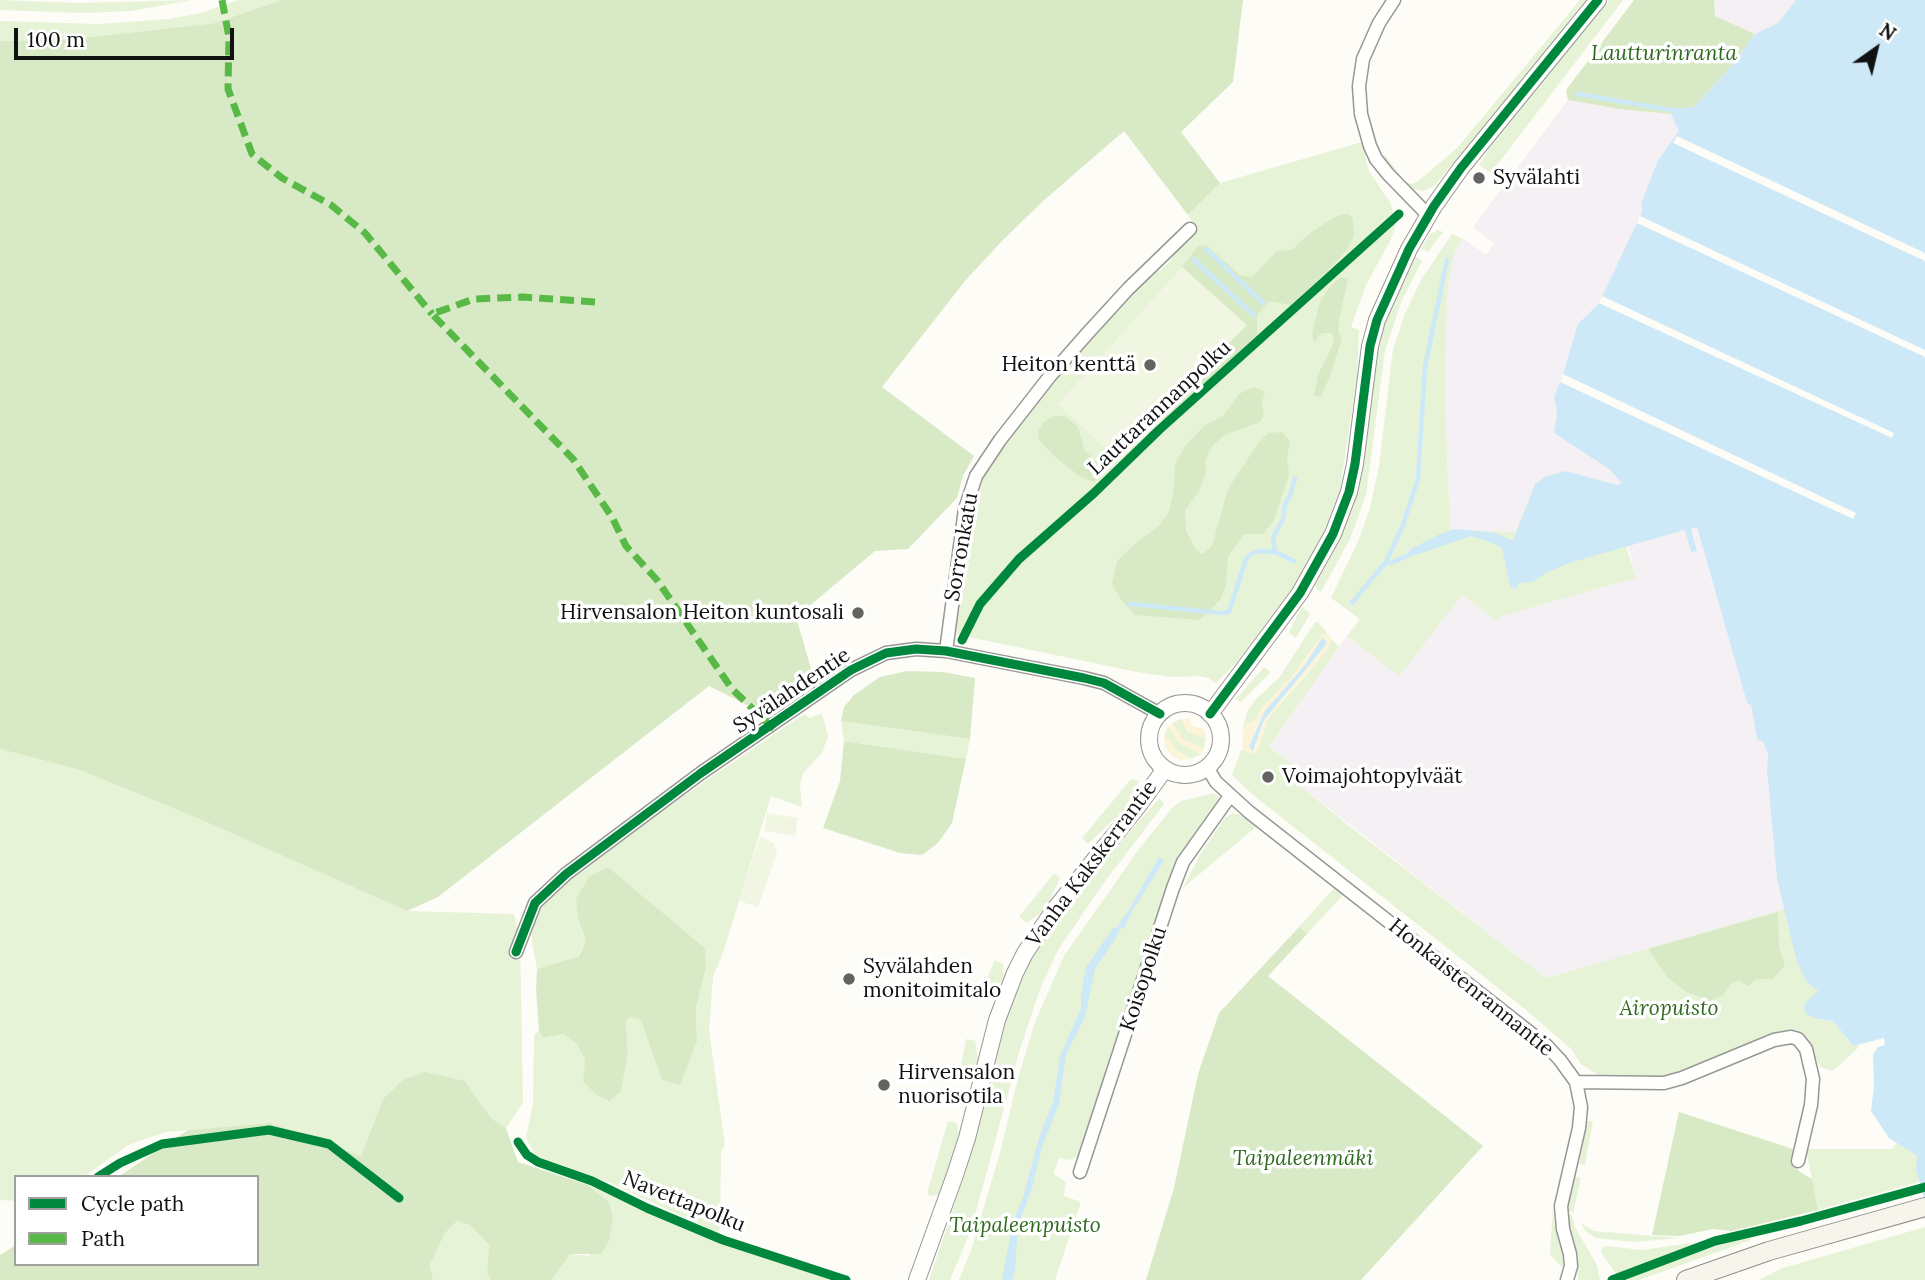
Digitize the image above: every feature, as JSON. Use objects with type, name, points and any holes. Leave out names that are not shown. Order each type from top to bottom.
[{"type":"main road","points":[[1686,1280],[1807,1239],[1925,1207]]},
{"type":"street","points":[[1394,0],[1378,23],[1363,59],[1359,86],[1361,114],[1376,159],[1428,215]]},
{"type":"street","points":[[1210,713],[1300,593],[1333,534],[1349,492],[1355,464],[1366,366],[1377,320],[1398,271],[1428,215],[1463,165],[1598,0]]},
{"type":"street","name":"Sorronkatu","points":[[946,651],[965,509],[976,476],[1000,440],[1068,355],[1128,289],[1190,229]]},
{"type":"street","name":"Syvälahdentie","points":[[516,952],[535,903],[547,890],[701,773],[868,660],[904,650],[946,651],[1104,683],[1160,714]]},
{"type":"street","points":[[1184,703],[1199,706],[1210,713],[1219,728],[1220,746],[1207,768],[1181,775],[1165,769],[1153,755],[1149,738],[1150,729],[1160,714],[1167,708],[1184,703]]},
{"type":"street","name":"Honkaistenrannantie","points":[[1207,768],[1230,796],[1547,1046],[1576,1082]]},
{"type":"street","name":"Vanha Kakskerrantie","points":[[918,1280],[959,1163],[997,1020],[1015,973],[1054,910],[1165,769]]},
{"type":"street","name":"Koisopolku","points":[[1080,1172],[1172,888],[1183,862],[1230,796]]},
{"type":"street","points":[[1567,1280],[1570,1254],[1563,1229],[1561,1206],[1579,1128],[1581,1107],[1576,1082],[1664,1083],[1774,1040],[1798,1038],[1807,1049],[1813,1079],[1811,1105],[1798,1161]]},
{"type":"shaded area","points":[[1714,0],[1796,0],[1778,23],[1755,34],[1715,16]]},
{"type":"shaded area","points":[[1568,100],[1671,114],[1680,131],[1658,160],[1641,204],[1642,212],[1599,303],[1578,324],[1554,397],[1557,414],[1554,433],[1609,469],[1622,483],[1619,485],[1565,471],[1547,476],[1535,484],[1515,532],[1450,530],[1445,395],[1447,292],[1455,250],[1463,239],[1486,255],[1494,243],[1473,227]]},
{"type":"shaded area","points":[[1697,527],[1747,703],[1751,705],[1757,739],[1763,742],[1768,754],[1767,770],[1777,879],[1785,910],[1546,978],[1298,784],[1299,768],[1269,747],[1347,636],[1399,675],[1462,595],[1497,621],[1500,616],[1636,578],[1628,546],[1686,530],[1691,552],[1696,551],[1691,528]]},
{"type":"green space","points":[[0,0],[78,3],[192,0],[131,11],[84,13],[0,10]]},
{"type":"green space","points":[[238,0],[281,0],[215,23],[73,39],[0,41],[0,21],[98,24],[169,19],[201,13]]},
{"type":"green space","points":[[281,0],[1243,0],[1233,82],[1181,132],[1220,183],[1188,215],[1124,131],[1042,202],[1002,241],[965,281],[882,387],[974,456],[963,476],[957,498],[908,549],[875,551],[796,617],[815,682],[769,716],[709,686],[438,897],[407,911],[204,821],[80,770],[0,749],[0,41],[73,39],[215,23]]},
{"type":"green space","points":[[1580,0],[1588,0],[1434,186],[1423,191],[1407,188],[1383,158],[1385,155],[1405,182],[1417,182],[1458,147]]},
{"type":"green space","points":[[1609,0],[1623,0],[1491,173],[1479,165],[1503,126]]},
{"type":"green space","name":"Lautturinranta","points":[[1634,0],[1714,0],[1715,16],[1755,34],[1731,67],[1695,106],[1672,108],[1671,114],[1568,100],[1566,90]]},
{"type":"green space","points":[[1362,142],[1369,171],[1391,204],[1396,225],[1366,285],[1351,327],[1359,330],[1357,379],[1340,489],[1318,547],[1296,584],[1236,663],[1216,683],[1197,676],[1171,677],[1137,672],[954,634],[973,499],[990,462],[1060,372],[1128,297],[1156,270],[1160,271],[1172,259],[1172,255],[1192,239],[1190,237],[1198,229],[1188,215],[1220,183]]},
{"type":"green space","points":[[1348,214],[1353,218],[1354,236],[1346,251],[1291,305],[1269,301],[1257,315],[1257,335],[1168,417],[1162,420],[1159,418],[1155,413],[1247,326],[1182,267],[1198,246],[1206,245],[1240,275],[1252,277],[1277,251],[1292,250],[1325,223],[1339,215]]},
{"type":"green space","points":[[1438,230],[1443,232],[1428,252],[1421,249],[1430,234]]},
{"type":"green space","points":[[1452,234],[1463,239],[1455,250],[1447,292],[1445,395],[1450,530],[1515,532],[1535,484],[1547,476],[1565,471],[1618,485],[1622,483],[1609,469],[1589,456],[1642,475],[1624,539],[1636,578],[1501,616],[1497,621],[1462,595],[1399,676],[1347,636],[1360,619],[1331,598],[1359,539],[1370,508],[1379,466],[1393,350],[1404,316],[1421,280]]},
{"type":"green space","points":[[1415,256],[1422,261],[1402,300],[1385,351],[1366,495],[1350,539],[1321,592],[1315,585],[1352,509],[1362,468],[1377,348],[1386,317]]},
{"type":"green space","name":"Heiton kenttä","points":[[1182,267],[1247,325],[1111,454],[1058,404]]},
{"type":"green space","points":[[1340,277],[1348,278],[1339,320],[1338,332],[1342,338],[1321,397],[1314,396],[1318,375],[1334,342],[1332,333],[1322,333],[1314,342],[1312,335],[1319,304],[1328,289]]},
{"type":"green space","points":[[1254,387],[1265,392],[1262,402],[1264,416],[1260,422],[1225,435],[1213,445],[1205,460],[1206,473],[1198,493],[1185,510],[1186,531],[1196,550],[1203,554],[1212,546],[1228,489],[1268,433],[1282,432],[1290,441],[1287,457],[1289,474],[1274,520],[1263,534],[1244,534],[1228,557],[1226,586],[1220,600],[1200,620],[1135,615],[1112,584],[1117,561],[1159,526],[1169,512],[1175,464],[1186,445],[1204,426],[1223,416],[1239,394]]},
{"type":"green space","points":[[1054,416],[1065,416],[1078,427],[1084,449],[1100,467],[1099,477],[1094,482],[1081,477],[1056,458],[1039,440],[1038,431],[1043,422]]},
{"type":"green space","points":[[1303,607],[1310,614],[1296,638],[1289,633]]},
{"type":"green space","points":[[1315,622],[1327,633],[1322,635],[1294,674],[1262,708],[1254,722],[1243,726],[1248,710],[1279,678]]},
{"type":"green space","name":"Airopuisto","points":[[1332,639],[1339,647],[1269,747],[1299,768],[1298,784],[1343,821],[1546,978],[1785,909],[1821,940],[1816,1019],[1833,1021],[1850,1043],[1854,1046],[1859,1044],[1858,1048],[1833,1071],[1820,1067],[1806,1039],[1797,1030],[1779,1033],[1680,1074],[1661,1078],[1601,1077],[1581,1064],[1571,1049],[1525,1009],[1253,795],[1232,775],[1241,750],[1258,749],[1273,712],[1308,673]]},
{"type":"green space","points":[[1264,667],[1271,672],[1241,702],[1236,699]]},
{"type":"green space","points":[[907,671],[943,672],[975,678],[970,739],[841,721],[844,707],[854,695],[880,677]]},
{"type":"green space","points":[[822,713],[828,736],[822,753],[803,773],[800,785],[802,807],[771,796],[724,950],[713,977],[709,1030],[725,1145],[721,1152],[718,1233],[611,1183],[536,1156],[526,1138],[533,1103],[534,1035],[539,1030],[543,1038],[563,1034],[579,1045],[585,1060],[584,1082],[609,1100],[621,1092],[628,1053],[626,1023],[629,1017],[641,1020],[651,1044],[697,1041],[696,1008],[706,968],[705,948],[608,867],[578,920],[586,941],[578,956],[537,969],[532,943],[532,922],[535,911],[561,885],[584,871],[641,825],[804,714],[810,718]]},
{"type":"green space","points":[[1181,719],[1188,732],[1206,738],[1204,748],[1182,739],[1172,723]]},
{"type":"green space","points":[[841,721],[970,739],[966,759],[844,741]]},
{"type":"green space","points":[[1168,727],[1180,743],[1201,754],[1191,759],[1176,750],[1164,736]]},
{"type":"green space","points":[[844,741],[966,759],[952,823],[938,843],[922,855],[900,853],[823,828],[840,781]]},
{"type":"green space","points":[[0,749],[80,770],[204,821],[407,911],[514,914],[520,940],[523,1103],[506,1128],[491,1118],[465,1081],[383,1099],[361,1156],[271,1123],[166,1132],[130,1144],[86,1175],[14,1175],[14,1201],[0,1200]]},
{"type":"green space","points":[[1131,779],[1139,781],[1124,810],[1088,844],[1082,838]]},
{"type":"green space","name":"Taipaleenpuisto","points":[[1214,793],[1220,799],[1175,868],[1116,1049],[1077,1157],[1069,1160],[1059,1158],[1053,1174],[1066,1182],[1064,1196],[1081,1202],[1055,1280],[959,1280],[972,1247],[1000,1153],[1035,1022],[1064,956],[1139,849],[1172,808],[1181,801]]},
{"type":"green space","points":[[1160,798],[1164,804],[1103,884],[1058,950],[1040,989],[1020,1049],[971,1230],[950,1280],[929,1280],[967,1168],[1006,1020],[1031,959],[1043,938],[1090,876]]},
{"type":"green space","points":[[767,813],[798,818],[795,836],[764,831]]},
{"type":"green space","points":[[1233,813],[1241,815],[1256,827],[1183,888],[1201,853],[1225,818]]},
{"type":"green space","points":[[760,836],[774,843],[777,853],[758,907],[739,901]]},
{"type":"green space","points":[[608,867],[705,948],[706,968],[696,1008],[697,1041],[680,1085],[662,1080],[641,1020],[629,1017],[626,1023],[628,1053],[621,1092],[609,1101],[597,1095],[583,1082],[585,1060],[578,1045],[563,1034],[543,1038],[539,1030],[536,988],[537,969],[579,956],[586,941],[578,919],[576,899],[589,877]]},
{"type":"green space","points":[[1054,873],[1060,878],[1048,904],[1027,923],[1019,917]]},
{"type":"green space","points":[[1334,888],[1343,895],[1307,934],[1299,927]]},
{"type":"green space","points":[[1778,912],[1779,948],[1785,965],[1773,979],[1756,979],[1748,986],[1739,980],[1731,984],[1723,995],[1710,1001],[1686,992],[1667,977],[1648,949]]},
{"type":"green space","name":"Taipaleenmäki","points":[[1299,927],[1307,934],[1268,976],[1483,1146],[1361,1280],[1146,1280],[1174,1188],[1198,1074],[1219,1013]]},
{"type":"green space","points":[[995,960],[1003,964],[1004,979],[988,996],[980,994]]},
{"type":"green space","points":[[966,1039],[975,1041],[978,1059],[968,1077],[959,1075]]},
{"type":"green space","points":[[425,1072],[465,1081],[491,1118],[506,1128],[518,1162],[588,1185],[609,1202],[613,1217],[609,1241],[601,1254],[570,1254],[552,1280],[491,1280],[487,1273],[489,1245],[470,1225],[457,1221],[445,1233],[430,1265],[433,1280],[0,1280],[0,1255],[14,1246],[14,1266],[259,1266],[259,1175],[121,1175],[188,1130],[271,1123],[361,1156],[383,1099],[403,1080]]},
{"type":"green space","points":[[1679,1112],[1793,1149],[1790,1162],[1812,1179],[1818,1210],[1732,1231],[1713,1229],[1680,1236],[1652,1235]]},
{"type":"green space","points":[[948,1121],[957,1123],[959,1140],[939,1195],[930,1196],[927,1193]]},
{"type":"green space","points":[[1587,1121],[1593,1121],[1585,1165],[1579,1164]]},
{"type":"green space","points":[[1897,1143],[1917,1156],[1919,1182],[1818,1210],[1806,1149],[1892,1149]]},
{"type":"green space","points":[[1575,1177],[1581,1178],[1573,1213],[1566,1210]]},
{"type":"green space","points":[[588,1185],[709,1239],[831,1280],[552,1280],[570,1254],[590,1256],[609,1202]]},
{"type":"green space","points":[[1553,1206],[1554,1222],[1563,1255],[1564,1264],[1561,1267],[1550,1254]]},
{"type":"green space","points":[[1567,1214],[1572,1215],[1575,1227],[1597,1265],[1600,1280],[1578,1280],[1577,1259]]},
{"type":"green space","points":[[457,1221],[470,1225],[489,1245],[487,1272],[491,1280],[433,1280],[430,1265],[445,1233]]},
{"type":"green space","points":[[1581,1223],[1594,1231],[1680,1238],[1633,1242],[1596,1238],[1585,1231]]},
{"type":"green space","points":[[1925,1227],[1925,1280],[1759,1280],[1783,1268]]},
{"type":"green space","points":[[1750,1237],[1751,1240],[1639,1280],[1622,1280],[1688,1254]]},
{"type":"green space","points":[[1691,1243],[1694,1245],[1616,1274],[1601,1252],[1602,1248],[1607,1246],[1642,1250]]},
{"type":"sand","points":[[1327,633],[1332,639],[1327,650],[1273,712],[1258,749],[1254,754],[1250,754],[1242,748],[1243,726],[1254,721],[1262,708],[1294,674],[1322,635]],"holes":[[[1322,639],[1325,646],[1264,720],[1255,748],[1255,731],[1264,712],[1305,665]]]},
{"type":"sand","points":[[1181,719],[1190,719],[1192,726],[1204,729],[1206,738],[1189,733]]},
{"type":"sand","points":[[1172,723],[1184,740],[1204,748],[1201,754],[1177,741],[1168,727]]},
{"type":"sand","points":[[1164,736],[1176,750],[1191,759],[1181,760],[1172,756],[1165,747]]},
{"type":"water","points":[[1796,0],[1925,0],[1925,1202],[1916,1169],[1917,1156],[1889,1138],[1871,1111],[1874,1087],[1873,1054],[1878,1047],[1885,1045],[1884,1038],[1853,1046],[1833,1021],[1807,1015],[1804,1009],[1805,1003],[1818,991],[1806,981],[1797,962],[1777,879],[1767,770],[1768,754],[1763,742],[1757,739],[1751,705],[1747,703],[1697,527],[1691,529],[1697,551],[1691,552],[1685,530],[1569,563],[1533,582],[1519,583],[1516,589],[1510,586],[1502,548],[1492,543],[1471,536],[1416,555],[1409,550],[1456,529],[1496,533],[1513,541],[1535,484],[1547,476],[1565,471],[1618,485],[1622,483],[1609,469],[1554,433],[1557,414],[1554,397],[1578,324],[1599,303],[1642,212],[1641,204],[1658,160],[1679,131],[1671,114],[1672,108],[1695,106],[1731,67],[1755,34],[1778,23]]},
{"type":"water","points":[[1322,638],[1327,642],[1325,646],[1264,720],[1253,751],[1249,747],[1264,712],[1305,665]]},
{"type":"water","points":[[1159,857],[1164,860],[1125,927],[1119,930],[1095,969],[1085,1017],[1066,1055],[1059,1104],[1042,1147],[1032,1188],[1018,1226],[1015,1271],[1012,1280],[1002,1280],[1013,1222],[1053,1102],[1060,1056],[1081,1008],[1086,967],[1113,928],[1119,926]]},
{"type":"pier","points":[[1677,136],[1925,253],[1925,261],[1673,143]]},
{"type":"pier","points":[[1640,216],[1925,350],[1925,357],[1637,223]]},
{"type":"pier","points":[[1602,296],[1894,433],[1892,438],[1599,303]]},
{"type":"pier","points":[[1563,374],[1856,513],[1853,519],[1560,382]]},
{"type":"waterway","points":[[1577,94],[1671,110]]},
{"type":"waterway","points":[[1206,249],[1263,303]]},
{"type":"waterway","points":[[1193,259],[1254,315]]},
{"type":"waterway","points":[[1386,562],[1403,525],[1418,479],[1425,367],[1447,260]]},
{"type":"waterway","points":[[1294,561],[1275,552],[1273,538],[1283,519],[1285,504],[1295,479]]},
{"type":"waterway","points":[[1130,604],[1229,612],[1246,559],[1259,551],[1275,552]]},
{"type":"waterway","points":[[1352,603],[1386,562],[1391,563],[1411,554]]},
{"type":"marked path","points":[[222,0],[229,37],[228,89],[252,154],[282,178],[331,205],[365,233],[432,314]]},
{"type":"marked path","points":[[595,302],[523,297],[474,299],[432,314],[573,459],[612,517],[626,546],[657,580],[732,689],[774,729]]},
{"type":"cycle path","points":[[1210,714],[1300,593],[1333,534],[1349,492],[1355,464],[1370,346],[1377,320],[1409,249],[1434,206],[1461,168],[1598,0]]},
{"type":"cycle path","name":"Lauttarannanpolku","points":[[962,640],[980,604],[1019,559],[1399,214]]},
{"type":"cycle path","points":[[516,952],[535,903],[566,874],[701,773],[851,670],[886,653],[916,649],[946,651],[1084,678],[1104,683],[1160,714]]},
{"type":"cycle path","points":[[101,1175],[120,1163],[162,1144],[269,1130],[329,1144],[399,1198]]},
{"type":"cycle path","name":"Navettapolku","points":[[518,1142],[527,1155],[538,1162],[592,1181],[723,1240],[846,1280]]},
{"type":"cycle path","points":[[1612,1280],[1715,1241],[1925,1187]]},
{"type":"place","name":"Syvälahti","points":[[1479,178]]},
{"type":"place","name":"Heiton kenttä","points":[[1150,365]]},
{"type":"place","name":"Hirvensalon Heiton kuntosali","points":[[858,613]]},
{"type":"place","name":"Voimajohtopylväät","points":[[1268,777]]},
{"type":"place","name":"Syvälahden monitoimitalo","points":[[849,979]]},
{"type":"place","name":"Hirvensalon nuorisotila","points":[[884,1085]]}]
